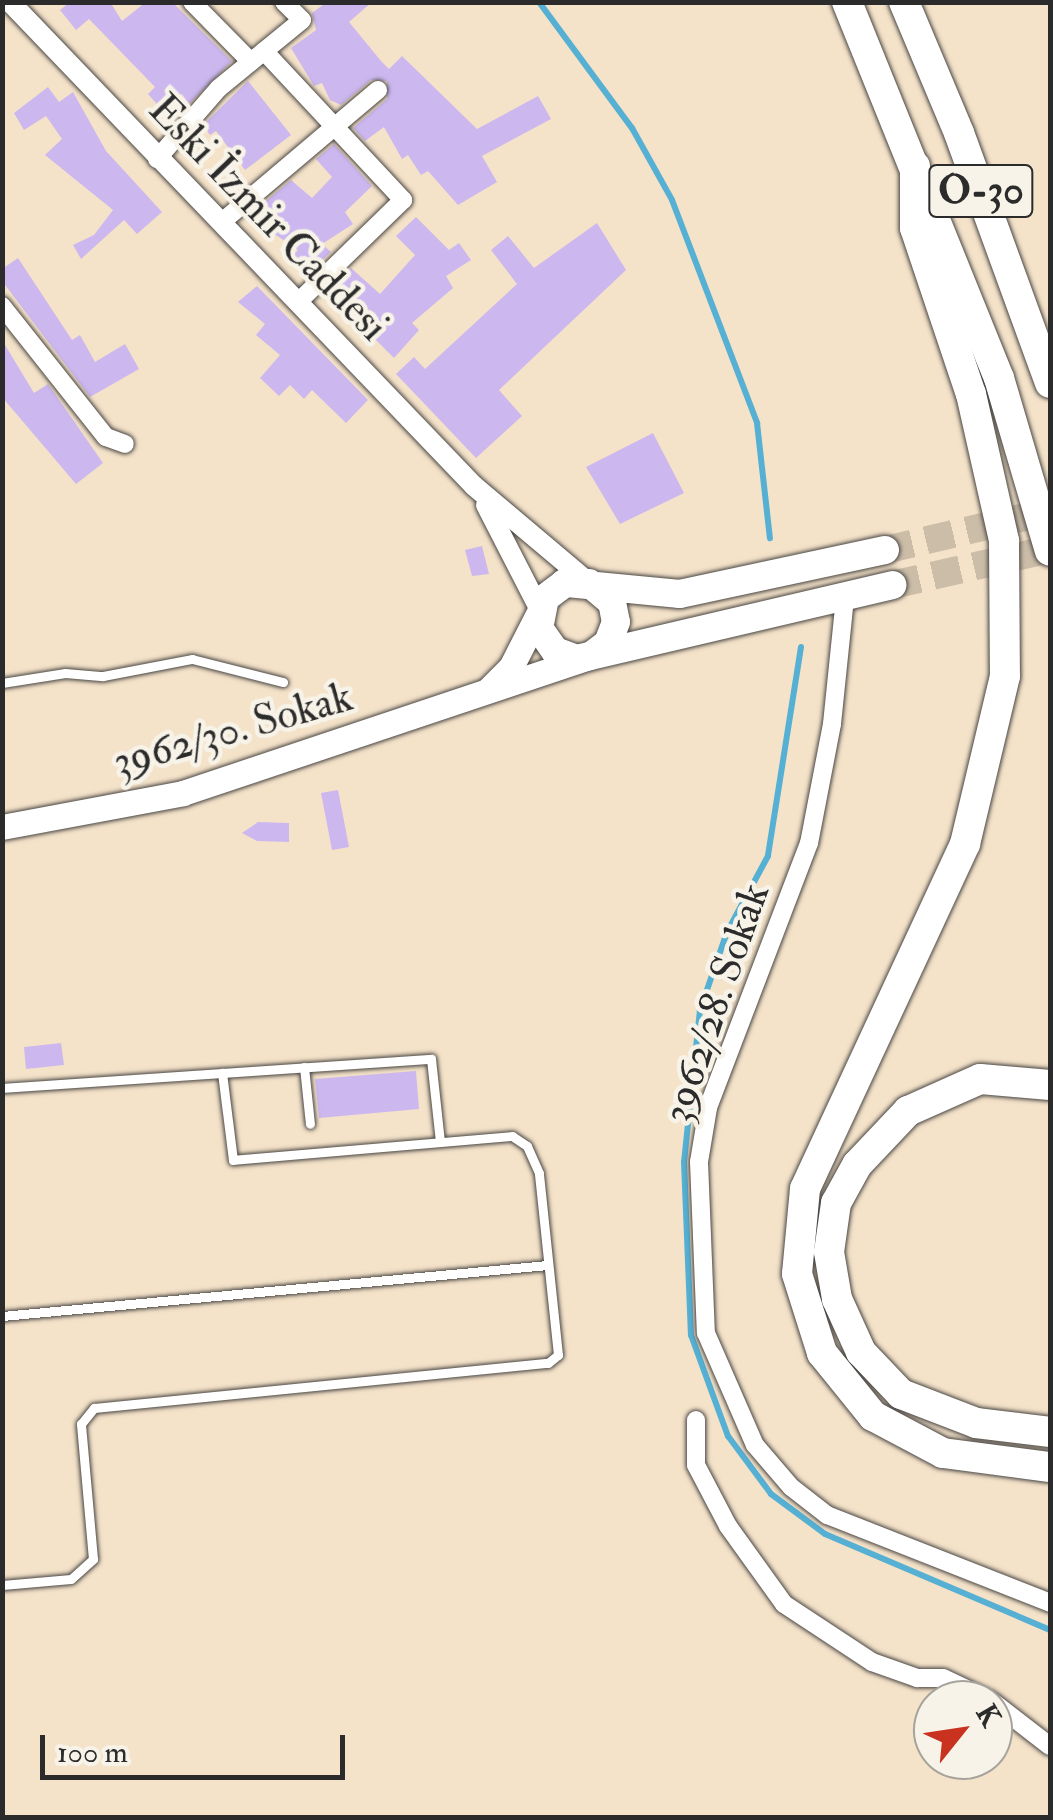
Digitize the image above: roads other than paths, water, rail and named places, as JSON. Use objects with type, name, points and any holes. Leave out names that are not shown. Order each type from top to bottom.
[{"type":"highway","name":"O-30","points":[[848,2],[1000,378],[1050,552]]},
{"type":"highway","name":"O-30","points":[[904,2],[960,133],[1050,384]]},
{"type":"highway","points":[[915,166],[916,228],[972,394],[1004,541],[1005,676],[964,844],[804,1189],[797,1274],[806,1320],[822,1352],[873,1416],[943,1453],[1050,1467]]},
{"type":"highway","points":[[1050,1085],[980,1079],[908,1110],[857,1165],[836,1204],[829,1252],[837,1299],[861,1352],[901,1394],[965,1420],[1050,1432]]},
{"type":"main road","points":[[481,697],[511,667],[555,588],[589,583],[680,594],[885,550]]},
{"type":"main road","points":[[589,583],[612,602],[616,622],[608,643],[589,656]]},
{"type":"main road","points":[[540,610],[548,644],[564,656],[589,656],[892,586]]},
{"type":"main road","name":"3962/30. Sokak","points":[[2,827],[183,792],[481,697],[589,656]]},
{"type":"street","name":"Eski İzmir Caddesi","points":[[10,2],[474,486],[589,583]]},
{"type":"street","points":[[192,2],[335,127],[403,200],[298,301]]},
{"type":"street","points":[[158,160],[219,88],[302,20],[284,2]]},
{"type":"street","points":[[223,221],[378,90]]},
{"type":"street","points":[[2,306],[106,437],[125,444]]},
{"type":"street","name":"Eski İzmir Caddesi","points":[[474,486],[540,610]]},
{"type":"street","name":"3962/28. Sokak","points":[[845,598],[832,724],[809,843],[708,1108],[699,1162],[706,1333],[755,1445],[790,1487],[828,1515],[1050,1603]]},
{"type":"street","points":[[696,1420],[696,1464],[728,1526],[784,1604],[872,1662],[917,1678],[947,1680]]},
{"type":"street","points":[[1013,1717],[1050,1746]]},
{"type":"lane","points":[[2,683],[65,673],[104,676],[192,658],[283,682]]},
{"type":"lane","points":[[2,1088],[431,1059],[440,1142]]},
{"type":"lane","points":[[304,1067],[310,1124]]},
{"type":"lane","points":[[2,1585],[70,1580],[92,1559],[81,1424],[94,1408],[548,1363],[558,1355],[539,1172],[527,1146],[512,1136],[233,1160],[222,1073]]},
{"type":"lane","points":[[2,1316],[548,1265]]},
{"type":"waterway","points":[[539,2],[632,128],[672,200],[757,423],[770,538]]},
{"type":"waterway","points":[[801,647],[768,856],[727,932],[700,1010],[684,1162],[691,1335],[728,1436],[771,1494],[825,1534],[1050,1630]]},
{"type":"tunnel","points":[[885,550],[1050,511]]},
{"type":"tunnel","points":[[892,585],[1050,549]]}]
